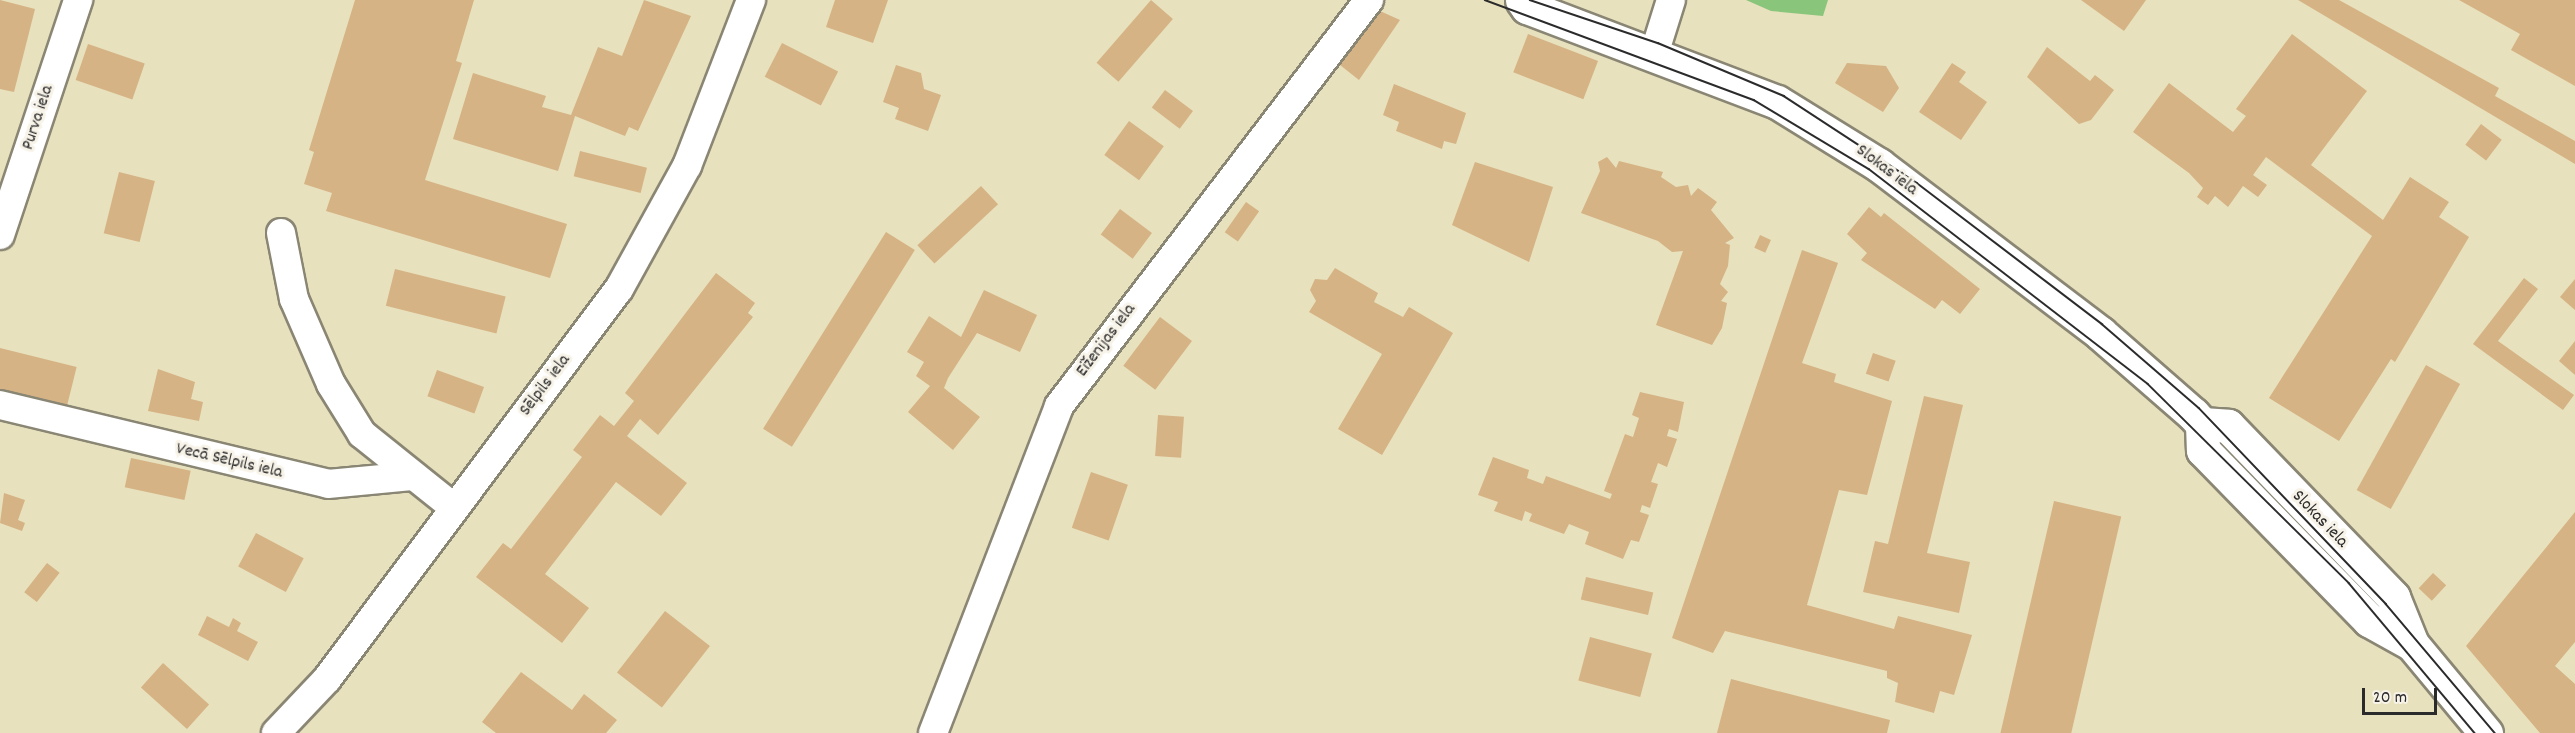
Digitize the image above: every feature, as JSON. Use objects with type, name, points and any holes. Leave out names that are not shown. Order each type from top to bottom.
[{"type":"street","name":"Purva iela","points":[[0,235],[78,0]]},
{"type":"street","name":"Sēlpils iela","points":[[276,733],[327,679],[452,506],[618,289],[657,225],[687,166],[752,0]]},
{"type":"street","name":"Eiženijas iela","points":[[933,733],[1059,406],[1369,0]]},
{"type":"street","points":[[1655,51],[1671,0]]},
{"type":"street","name":"Slokas iela","points":[[1524,3],[1655,51],[1777,102],[1843,139],[2100,333],[2202,424],[2228,426],[2393,597],[2412,644],[2486,733]]},
{"type":"street","points":[[281,233],[294,299],[331,384],[362,434],[452,506]]},
{"type":"street","name":"Vecā Sēlpils iela","points":[[0,405],[328,484],[412,476]]},
{"type":"green space","points":[[1746,0],[1828,0],[1823,16],[1771,11]]},
{"type":"building","points":[[0,0],[35,9],[14,92],[0,89]]},
{"type":"building","points":[[355,0],[474,0],[456,61],[462,63],[425,180],[567,224],[550,278],[326,211],[332,193],[304,184],[314,152],[309,150]]},
{"type":"building","points":[[644,0],[691,16],[638,131],[629,127],[625,136],[575,116],[558,171],[453,139],[473,73],[546,96],[542,107],[571,115],[598,47],[622,56]]},
{"type":"building","points":[[835,0],[888,0],[873,43],[826,27]]},
{"type":"building","points":[[1151,0],[1173,19],[1118,82],[1097,63]]},
{"type":"building","points":[[2081,0],[2146,0],[2124,31]]},
{"type":"building","points":[[2298,0],[2339,0],[2499,88],[2495,96],[2575,141],[2575,164]]},
{"type":"building","points":[[2459,0],[2575,0],[2575,86],[2511,50],[2520,34]]},
{"type":"building","points":[[1380,11],[1400,20],[1359,80],[1340,65]]},
{"type":"building","points":[[1528,34],[1598,61],[1583,99],[1513,72]]},
{"type":"building","points":[[2292,34],[2367,91],[2311,165],[2383,220],[2410,177],[2449,202],[2439,217],[2469,237],[2395,362],[2391,359],[2339,441],[2269,398],[2372,236],[2266,157],[2253,175],[2267,185],[2258,197],[2243,186],[2228,207],[2215,196],[2208,205],[2197,197],[2203,188],[2189,173],[2133,132],[2169,83],[2233,132],[2246,116],[2236,109]]},
{"type":"building","points":[[782,43],[838,72],[821,105],[765,77]]},
{"type":"building","points":[[88,44],[145,64],[132,99],[76,80]]},
{"type":"building","points":[[2047,47],[2090,81],[2095,75],[2114,90],[2091,120],[2079,124],[2027,77]]},
{"type":"building","points":[[1847,63],[1886,66],[1899,88],[1883,112],[1835,83]]},
{"type":"building","points":[[1952,63],[1966,72],[1959,82],[1987,102],[1961,140],[1919,112]]},
{"type":"building","points":[[896,65],[921,73],[924,89],[941,95],[928,131],[895,119],[899,108],[883,102]]},
{"type":"building","points":[[1394,84],[1466,113],[1456,144],[1444,141],[1442,149],[1396,131],[1399,122],[1383,115]]},
{"type":"building","points":[[1165,90],[1193,111],[1180,129],[1152,108]]},
{"type":"building","points":[[1129,121],[1164,146],[1139,180],[1104,155]]},
{"type":"building","points":[[2481,124],[2502,140],[2486,160],[2465,145]]},
{"type":"building","points":[[580,151],[647,168],[641,193],[574,176]]},
{"type":"building","points":[[1607,157],[1616,168],[1619,161],[1663,172],[1661,177],[1676,187],[1688,185],[1691,196],[1698,188],[1717,202],[1711,210],[1734,238],[1725,243],[1730,245],[1728,266],[1720,284],[1728,292],[1721,301],[1727,303],[1722,328],[1712,345],[1656,325],[1683,251],[1672,252],[1658,241],[1581,213],[1600,171],[1598,162]]},
{"type":"building","points":[[1475,162],[1553,187],[1529,262],[1452,225]]},
{"type":"building","points":[[119,172],[155,181],[140,242],[104,233]]},
{"type":"building","points":[[981,186],[998,204],[934,264],[917,245]]},
{"type":"building","points":[[1246,202],[1259,211],[1238,241],[1225,232]]},
{"type":"building","points":[[1869,207],[1881,217],[1884,213],[1980,289],[1960,314],[1942,300],[1935,309],[1861,260],[1867,253],[1847,234]]},
{"type":"building","points":[[1120,209],[1152,233],[1133,259],[1101,235]]},
{"type":"building","points":[[886,232],[915,250],[792,447],[763,429]]},
{"type":"building","points":[[1760,235],[1771,240],[1765,253],[1754,248]]},
{"type":"building","points":[[1802,250],[1838,263],[1802,363],[1836,374],[1834,382],[1892,401],[1867,495],[1839,490],[1807,605],[1894,629],[1898,616],[1972,635],[1954,695],[1940,691],[1934,713],[1895,702],[1898,683],[1887,678],[1887,671],[1725,631],[1713,653],[1672,638]]},
{"type":"building","points":[[1335,268],[1378,293],[1374,302],[1403,317],[1409,307],[1453,333],[1382,455],[1338,429],[1382,354],[1309,312],[1316,301],[1310,290],[1315,279],[1327,280]]},
{"type":"building","points":[[395,269],[506,297],[496,333],[386,306]]},
{"type":"building","points":[[716,273],[755,303],[748,313],[753,317],[658,435],[640,419],[627,436],[687,483],[661,516],[616,482],[545,574],[589,608],[562,643],[476,577],[503,543],[511,549],[582,457],[573,450],[600,415],[614,426],[634,401],[625,393]]},
{"type":"building","points":[[2524,278],[2538,289],[2498,341],[2574,395],[2563,410],[2473,344]]},
{"type":"building","points":[[2575,279],[2575,310],[2560,297]]},
{"type":"building","points":[[984,290],[1037,315],[1020,352],[977,333],[948,378],[944,388],[980,417],[953,450],[908,412],[930,386],[916,376],[924,362],[907,352],[929,316],[961,337]]},
{"type":"building","points":[[1160,317],[1192,341],[1155,390],[1123,366]]},
{"type":"building","points":[[2575,341],[2575,375],[2559,361]]},
{"type":"building","points":[[0,348],[77,367],[66,408],[0,391]]},
{"type":"building","points":[[1873,353],[1896,361],[1889,382],[1866,374]]},
{"type":"building","points":[[2426,365],[2460,384],[2391,509],[2357,490]]},
{"type":"building","points":[[158,369],[195,382],[191,399],[203,402],[199,421],[148,411]]},
{"type":"building","points":[[437,370],[484,387],[474,413],[427,396]]},
{"type":"building","points":[[1640,392],[1684,402],[1678,432],[1669,429],[1667,436],[1677,439],[1667,467],[1658,463],[1651,482],[1658,484],[1650,508],[1642,505],[1640,512],[1649,515],[1639,542],[1631,540],[1623,559],[1585,544],[1589,532],[1569,524],[1564,534],[1529,521],[1532,514],[1525,511],[1522,521],[1494,511],[1498,502],[1478,495],[1493,457],[1529,470],[1527,478],[1543,484],[1546,476],[1610,499],[1612,494],[1604,491],[1625,434],[1633,437],[1639,418],[1632,415]]},
{"type":"building","points":[[1924,396],[1963,405],[1927,553],[1970,562],[1959,613],[1863,592],[1875,541],[1888,544]]},
{"type":"building","points":[[1158,415],[1184,417],[1181,458],[1155,456]]},
{"type":"building","points":[[131,458],[191,471],[184,500],[125,487]]},
{"type":"building","points":[[1091,472],[1128,485],[1109,540],[1072,528]]},
{"type":"building","points":[[4,493],[25,500],[18,520],[25,523],[22,531],[0,523]]},
{"type":"building","points":[[2054,501],[2121,517],[2071,733],[2000,733]]},
{"type":"building","points":[[2575,512],[2575,642],[2555,666],[2575,684],[2575,733],[2540,733],[2466,646]]},
{"type":"building","points":[[256,533],[304,558],[286,592],[238,567]]},
{"type":"building","points":[[47,563],[60,573],[37,602],[24,592]]},
{"type":"building","points":[[2433,573],[2446,585],[2432,601],[2419,588]]},
{"type":"building","points":[[1586,577],[1653,593],[1648,615],[1581,599]]},
{"type":"building","points":[[665,611],[710,646],[662,708],[617,672]]},
{"type":"building","points":[[207,616],[229,627],[233,618],[241,623],[237,631],[258,642],[248,661],[198,635]]},
{"type":"building","points":[[1590,637],[1652,654],[1640,697],[1578,680]]},
{"type":"building","points":[[163,663],[209,704],[187,729],[141,688]]},
{"type":"building","points":[[521,672],[572,710],[584,694],[617,720],[606,733],[496,733],[482,722]]},
{"type":"building","points":[[1731,679],[1890,720],[1887,733],[1717,733]]},
{"type":"tram line","points":[[1485,0],[1754,100],[1869,169],[2148,384],[2349,583],[2475,733]]},
{"type":"tram line","points":[[1530,0],[1658,43],[1784,96],[1917,183],[2102,324],[2199,408],[2386,604],[2495,733]]}]
